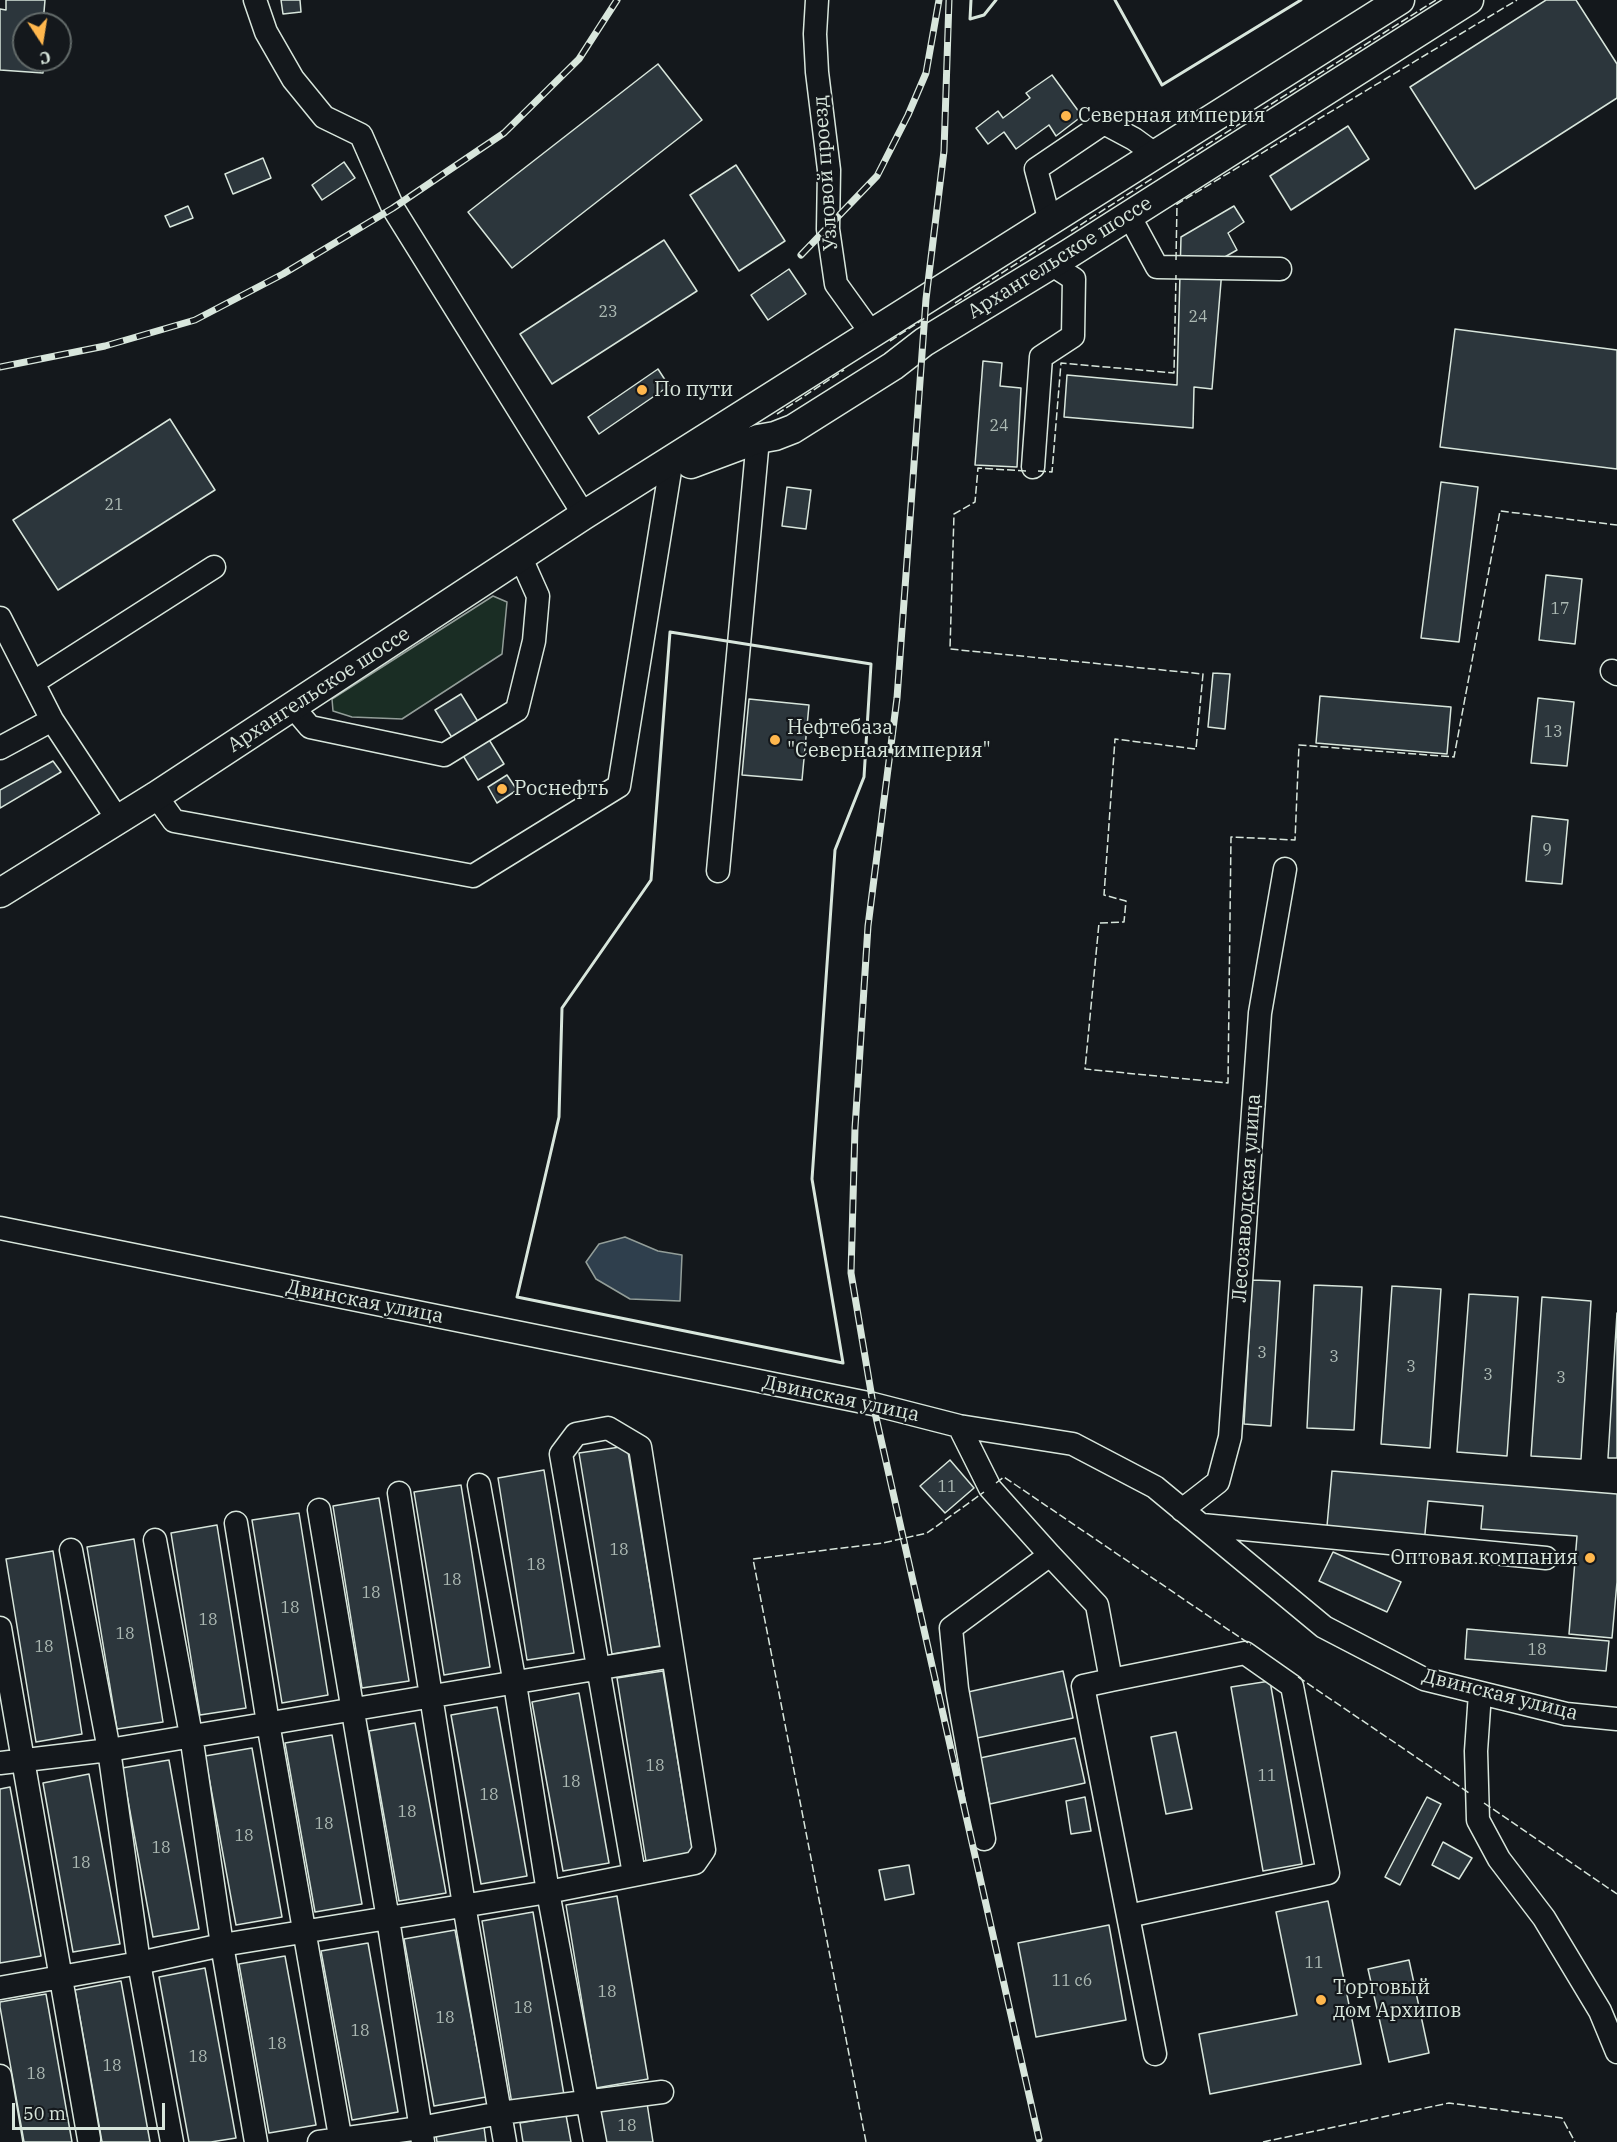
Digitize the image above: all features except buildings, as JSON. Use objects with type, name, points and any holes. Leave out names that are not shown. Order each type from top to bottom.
[{"type":"main road","name":"Архангельское шоссе","points":[[0,893],[156,796],[584,515],[1400,0]]},
{"type":"main road","name":"Архангельское шоссе","points":[[635,484],[793,429],[893,366],[924,342],[1176,186],[1469,0]]},
{"type":"main road","points":[[1156,154],[1176,186]]},
{"type":"main road","points":[[1050,222],[1061,258]]},
{"type":"main road","points":[[872,334],[893,366]]},
{"type":"main road","points":[[758,407],[766,438]]},
{"type":"street","points":[[255,0],[266,32],[293,79],[324,117],[361,135],[393,208],[584,515]]},
{"type":"street","name":"Узловой проезд","points":[[817,0],[815,34],[817,72],[829,170],[828,229],[836,284],[872,334]]},
{"type":"street","points":[[1050,222],[1036,169],[1104,123],[1156,154]]},
{"type":"street","points":[[1131,219],[1157,267],[1281,269]]},
{"type":"street","points":[[1033,467],[1041,357],[1073,336],[1074,279],[1061,258]]},
{"type":"street","points":[[718,871],[766,438]]},
{"type":"street","points":[[156,796],[174,821],[473,876],[619,786],[670,471]]},
{"type":"street","points":[[293,707],[310,727],[444,755],[518,710],[534,641],[538,596],[521,558]]},
{"type":"street","points":[[34,682],[214,567]]},
{"type":"street","points":[[0,618],[52,720],[118,820]]},
{"type":"street","points":[[0,748],[52,720]]},
{"type":"street","name":"Лесозаводская улица","points":[[1182,1510],[1218,1482],[1230,1437],[1260,1013],[1285,869]]},
{"type":"street","name":"Двинская улица","points":[[0,1228],[873,1404],[959,1426],[1073,1444],[1155,1487],[1324,1628],[1424,1679],[1566,1714],[1617,1719]]},
{"type":"street","points":[[959,1426],[990,1488],[1097,1605],[1111,1680]]},
{"type":"street","points":[[0,1988],[139,1963],[222,1945],[548,1892],[695,1863],[704,1850],[640,1447],[608,1428],[576,1434],[561,1454],[634,1874]]},
{"type":"street","points":[[479,1485],[515,1684],[548,1892],[595,2142]]},
{"type":"street","points":[[399,1493],[464,1905],[505,2142]]},
{"type":"street","points":[[319,1510],[388,1919],[421,2135]]},
{"type":"street","points":[[236,1524],[305,1932],[333,2141],[421,2135],[500,2113],[662,2092]]},
{"type":"street","points":[[1202,1525],[1545,1558]]},
{"type":"street","points":[[155,1540],[191,1736],[222,1945],[256,2142]]},
{"type":"street","points":[[71,1550],[109,1750],[139,1963],[172,2142]]},
{"type":"street","points":[[984,1839],[957,1689],[951,1628],[1050,1555]]},
{"type":"street","points":[[0,1628],[89,2139]]},
{"type":"street","points":[[1128,1916],[1328,1873],[1292,1686],[1245,1653],[1083,1686],[1128,1916],[1155,2054]]},
{"type":"street","points":[[0,1763],[109,1750],[673,1656]]},
{"type":"street","points":[[1480,1693],[1476,1751],[1478,1820],[1499,1858],[1544,1918],[1595,2002],[1617,2052]]},
{"type":"street","points":[[0,2076],[11,2142]]},
{"type":"green space","points":[[493,596],[507,602],[502,654],[402,719],[352,717],[333,711],[332,699]]},
{"type":"water","points":[[625,1237],[658,1251],[682,1255],[680,1301],[630,1299],[596,1279],[586,1262],[599,1244]]},
{"type":"railway","points":[[0,367],[105,346],[195,320],[283,274],[393,208],[504,133],[579,59],[617,0]]},
{"type":"railway","points":[[801,255],[877,176],[926,73],[939,0]]},
{"type":"railway","points":[[949,0],[944,151],[926,299],[897,698],[868,926],[855,1128],[851,1273],[873,1404],[1039,2139]]},
{"type":"fence","points":[[1178,163],[1436,0]]},
{"type":"fence","points":[[1176,260],[1177,204],[1517,0]]},
{"type":"fence","points":[[1071,231],[1153,178]]},
{"type":"fence","points":[[955,303],[1047,244]]},
{"type":"fence","points":[[1038,471],[1052,472],[1061,363],[1174,373],[1176,275]]},
{"type":"fence","points":[[890,341],[925,318]]},
{"type":"fence","points":[[777,414],[844,370]]},
{"type":"fence","points":[[1026,471],[978,468],[975,502],[954,514],[950,649],[1203,674],[1196,749],[1115,739],[1104,895],[1126,901],[1124,922],[1099,923],[1085,1069],[1228,1083],[1231,837],[1295,840],[1299,745],[1454,757],[1500,511],[1617,525]]},
{"type":"fence","points":[[996,1483],[1004,1477],[1251,1645]]},
{"type":"fence","points":[[866,2142],[753,1559],[883,1543],[927,1533],[984,1492]]},
{"type":"fence","points":[[1298,1677],[1469,1793]]},
{"type":"fence","points":[[1484,1803],[1617,1894]]},
{"type":"fence","points":[[1263,2142],[1449,2103],[1562,2118],[1575,2142]]},
{"type":"wall","points":[[971,0],[970,19],[984,15],[996,0]]},
{"type":"wall","points":[[1115,0],[1162,85],[1301,0]]},
{"type":"wall","points":[[670,632],[871,664],[864,777],[835,850],[812,1179],[843,1363],[517,1297],[559,1117],[562,1008],[651,880],[670,632]]},
{"type":"place","name":"Северная империя","points":[[1066,116]]},
{"type":"place","name":"По пути","points":[[642,390]]},
{"type":"place","name":"Нефтебаза \"Северная империя\"","points":[[775,740]]},
{"type":"place","name":"Роснефть","points":[[502,789]]},
{"type":"place","name":"Оптовая компания","points":[[1590,1558]]},
{"type":"place","name":"Торговый дом Архипов","points":[[1321,2000]]}]
